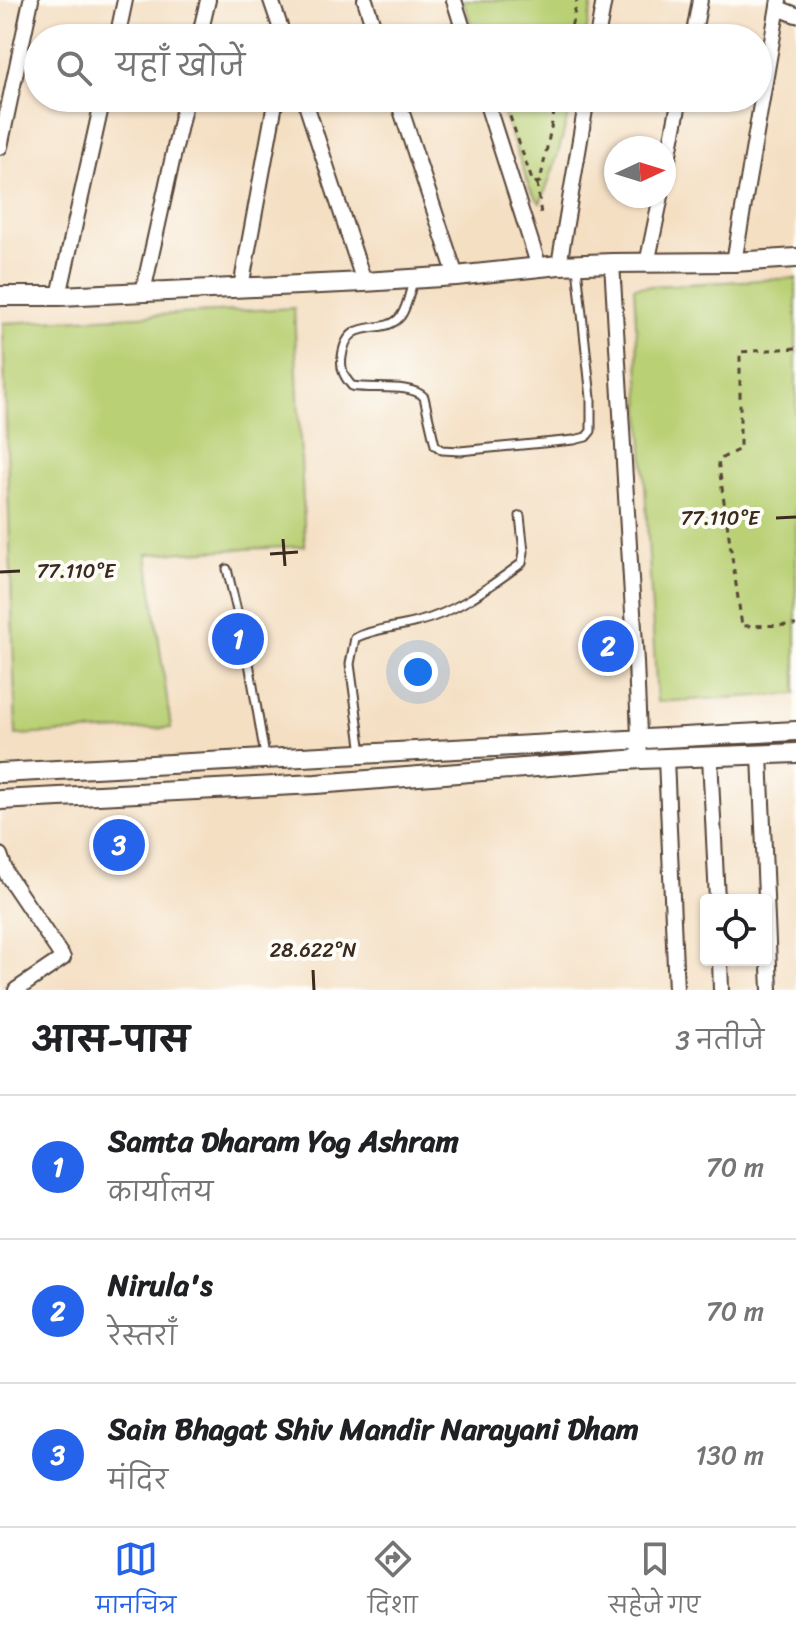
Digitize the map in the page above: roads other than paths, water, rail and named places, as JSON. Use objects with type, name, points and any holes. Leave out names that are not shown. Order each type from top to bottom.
[{"type":"street","points":[[26,24],[31,0]]},
{"type":"street","points":[[120,24],[125,0]]},
{"type":"street","points":[[202,24],[208,0]]},
{"type":"street","points":[[271,0],[279,24]]},
{"type":"street","points":[[365,0],[373,24]]},
{"type":"street","points":[[454,0],[462,24]]},
{"type":"street","points":[[600,24],[604,0]]},
{"type":"street","points":[[696,24],[700,0]]},
{"type":"street","points":[[772,44],[779,4],[796,15]]},
{"type":"street","points":[[0,147],[24,33]]},
{"type":"street","points":[[59,296],[100,112]]},
{"type":"street","points":[[143,292],[183,112]]},
{"type":"street","points":[[241,287],[273,112]]},
{"type":"street","points":[[309,112],[364,282]]},
{"type":"street","points":[[402,112],[456,276]]},
{"type":"street","points":[[489,112],[539,267]]},
{"type":"street","points":[[568,265],[585,112]]},
{"type":"street","points":[[672,136],[677,112]]},
{"type":"street","points":[[734,262],[760,112]]},
{"type":"street","points":[[647,264],[659,208]]},
{"type":"street","points":[[0,296],[364,282],[568,265],[796,258]]},
{"type":"street","points":[[612,263],[640,759]]},
{"type":"street","points":[[0,773],[796,731]]},
{"type":"street","points":[[0,800],[316,784],[640,759],[796,753]]},
{"type":"street","points":[[760,755],[770,990]]},
{"type":"street","points":[[710,757],[717,894]]},
{"type":"street","points":[[666,759],[676,990]]},
{"type":"street","points":[[0,855],[4,878],[63,958],[16,990]]},
{"type":"street","points":[[720,966],[721,990]]},
{"type":"lane","points":[[414,278],[400,317],[348,337],[343,347],[341,365],[344,377],[352,386],[419,391],[424,397],[435,445],[442,450],[460,451],[574,440],[586,437],[591,431],[591,398],[568,265]]},
{"type":"lane","points":[[363,753],[350,664],[355,638],[419,622],[470,601],[514,569],[522,563],[524,552],[520,516]]},
{"type":"lane","points":[[227,569],[248,657],[266,759]]},
{"type":"place","name":"Samta Dharam Yog Ashram","points":[[238,639]]},
{"type":"place","name":"Nirula's","points":[[608,646]]},
{"type":"place","name":"Sain Bhagat Shiv Mandir Narayani Dham","points":[[119,845]]}]
